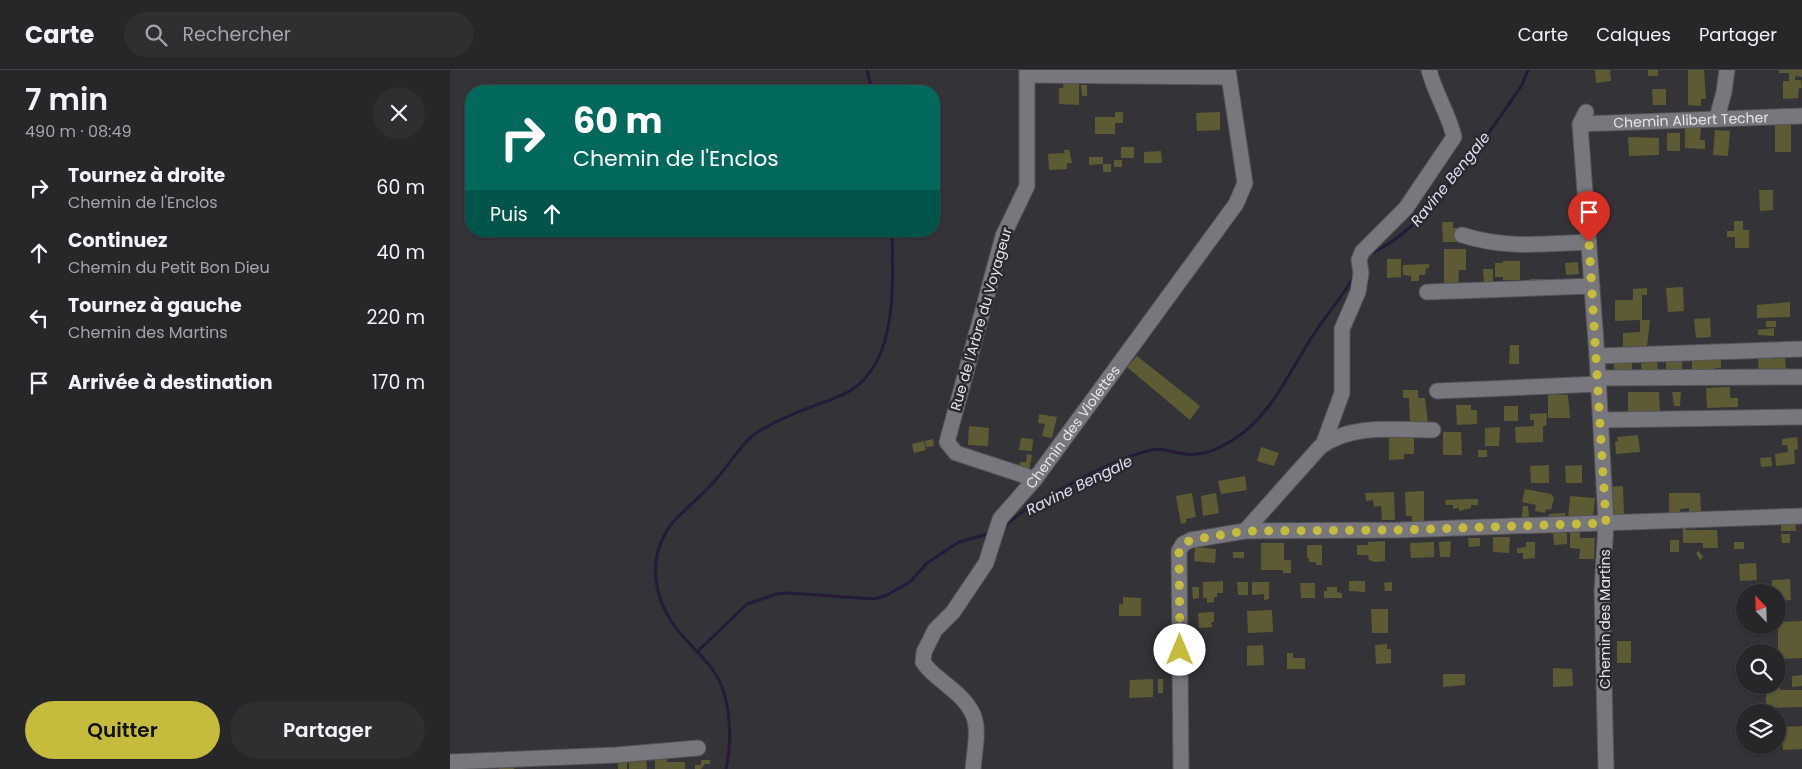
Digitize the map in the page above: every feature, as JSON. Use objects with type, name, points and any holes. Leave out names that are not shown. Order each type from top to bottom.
[{"type":"street","points":[[1323,445],[1342,393],[1342,329],[1358,292],[1359,260],[1362,252],[1406,208],[1454,138],[1450,122],[1437,96],[1429,70]]},
{"type":"street","points":[[1717,118],[1725,87],[1727,70]]},
{"type":"street","points":[[1027,72],[1229,73]]},
{"type":"street","name":"Rue de l'Arbre du Voyageur","points":[[1027,72],[1028,186],[1003,236],[947,442],[948,446],[956,453],[1035,479]]},
{"type":"street","name":"Chemin des Violettes","points":[[973,769],[977,731],[973,712],[962,696],[928,670],[923,662],[924,652],[935,630],[953,612],[986,563],[1000,519],[1035,479],[1236,204],[1245,183],[1229,73]]},
{"type":"street","name":"Chemin Alibert Techer","points":[[1583,118],[1802,116]]},
{"type":"street","name":"Chemin des Martins","points":[[1583,118],[1606,523],[1602,591],[1606,769]]},
{"type":"street","points":[[1462,235],[1487,243],[1589,242]]},
{"type":"street","points":[[1427,292],[1592,286]]},
{"type":"street","points":[[1597,356],[1802,349]]},
{"type":"street","points":[[1437,391],[1599,381],[1802,377]]},
{"type":"street","points":[[1601,420],[1802,417]]},
{"type":"street","points":[[1245,531],[1323,445],[1342,434],[1360,431],[1433,430]]},
{"type":"street","points":[[1181,769],[1179,551],[1183,544],[1191,540],[1245,531],[1400,530],[1802,516]]},
{"type":"street","points":[[457,764],[524,764],[698,748]]},
{"type":"building","points":[[1595,70],[1610,70],[1611,81],[1596,83]]},
{"type":"building","points":[[1648,70],[1658,70],[1658,76],[1648,76]]},
{"type":"building","points":[[1688,70],[1704,70],[1706,99],[1701,99],[1701,106],[1688,105]]},
{"type":"building","points":[[1779,70],[1802,70],[1802,77],[1795,76],[1795,80],[1801,80],[1802,88],[1799,88],[1798,98],[1783,99],[1783,81],[1789,81],[1789,73],[1779,73]]},
{"type":"building","points":[[1064,81],[1079,81],[1079,105],[1059,104],[1059,88],[1063,88]]},
{"type":"building","points":[[1081,85],[1087,85],[1087,96],[1082,96]]},
{"type":"building","points":[[1652,89],[1666,89],[1666,105],[1653,105]]},
{"type":"building","points":[[1115,112],[1123,112],[1123,123],[1115,123],[1115,134],[1095,134],[1095,117],[1115,117]]},
{"type":"building","points":[[1220,112],[1220,130],[1197,131],[1196,113]]},
{"type":"building","points":[[1791,122],[1791,152],[1775,152],[1775,123]]},
{"type":"building","points":[[1685,126],[1701,126],[1700,140],[1705,140],[1705,149],[1685,148]]},
{"type":"building","points":[[1715,130],[1730,131],[1728,156],[1713,155]]},
{"type":"building","points":[[1667,133],[1680,133],[1680,151],[1667,151]]},
{"type":"building","points":[[1628,137],[1659,138],[1659,155],[1629,156]]},
{"type":"building","points":[[1121,147],[1134,147],[1134,158],[1121,158]]},
{"type":"building","points":[[1064,150],[1069,150],[1072,163],[1067,163],[1067,169],[1049,170],[1048,154],[1065,153]]},
{"type":"building","points":[[1161,151],[1162,163],[1144,163],[1144,152]]},
{"type":"building","points":[[1089,157],[1103,157],[1103,164],[1089,165]]},
{"type":"building","points":[[1114,160],[1122,160],[1122,167],[1114,167]]},
{"type":"building","points":[[1103,164],[1111,164],[1111,172],[1103,172]]},
{"type":"building","points":[[1759,190],[1773,190],[1773,210],[1760,211]]},
{"type":"building","points":[[1734,221],[1743,221],[1743,230],[1749,230],[1749,248],[1735,248],[1735,237],[1727,237],[1727,231],[1734,231]]},
{"type":"building","points":[[1442,222],[1453,222],[1453,228],[1457,228],[1457,242],[1443,242]]},
{"type":"building","points":[[1444,249],[1466,249],[1466,270],[1459,270],[1458,287],[1444,287]]},
{"type":"building","points":[[1387,259],[1401,259],[1401,277],[1387,278]]},
{"type":"building","points":[[1503,261],[1520,261],[1520,280],[1503,280],[1503,277],[1495,277],[1495,263],[1503,263]]},
{"type":"building","points":[[1578,262],[1579,274],[1566,275],[1565,263]]},
{"type":"building","points":[[1429,264],[1425,275],[1419,275],[1419,281],[1411,281],[1411,276],[1403,275],[1403,265]]},
{"type":"building","points":[[1483,269],[1493,269],[1493,284],[1484,284]]},
{"type":"building","points":[[1530,279],[1544,279],[1544,287],[1530,288]]},
{"type":"building","points":[[1683,287],[1684,311],[1668,312],[1666,288]]},
{"type":"building","points":[[1647,288],[1647,295],[1642,295],[1642,320],[1650,320],[1647,346],[1623,347],[1623,333],[1640,332],[1640,320],[1615,321],[1615,300],[1633,300],[1633,289]]},
{"type":"building","points":[[1790,302],[1790,317],[1757,318],[1757,305]]},
{"type":"building","points":[[1710,318],[1711,337],[1696,338],[1694,319]]},
{"type":"building","points":[[1766,321],[1776,321],[1776,327],[1766,327]]},
{"type":"building","points":[[1774,328],[1774,336],[1758,335],[1758,330]]},
{"type":"building","points":[[1510,345],[1519,345],[1519,364],[1509,364]]},
{"type":"building","points":[[1721,353],[1721,368],[1715,368],[1715,372],[1692,371],[1692,357]]},
{"type":"building","points":[[1773,354],[1773,359],[1785,358],[1786,373],[1759,375],[1758,356]]},
{"type":"building","points":[[1137,356],[1200,406],[1190,420],[1127,367]]},
{"type":"building","points":[[1682,359],[1682,373],[1666,374],[1666,360]]},
{"type":"building","points":[[1657,360],[1658,374],[1642,375],[1641,361]]},
{"type":"building","points":[[1614,362],[1632,362],[1632,375],[1614,375]]},
{"type":"building","points":[[1730,387],[1730,398],[1738,398],[1738,407],[1707,408],[1706,388]]},
{"type":"building","points":[[1403,390],[1418,390],[1418,398],[1425,398],[1428,423],[1410,424],[1409,398],[1403,398]]},
{"type":"building","points":[[1628,392],[1659,392],[1660,411],[1628,412]]},
{"type":"building","points":[[1672,392],[1681,392],[1680,406],[1674,406]]},
{"type":"building","points":[[1548,394],[1568,395],[1570,418],[1548,418]]},
{"type":"building","points":[[1456,405],[1471,405],[1471,410],[1477,410],[1477,424],[1457,425]]},
{"type":"building","points":[[1504,406],[1518,406],[1518,421],[1504,421]]},
{"type":"building","points":[[1547,413],[1546,426],[1543,426],[1543,442],[1516,443],[1515,427],[1534,426],[1534,420],[1530,420],[1530,414]]},
{"type":"building","points":[[1039,414],[1057,417],[1052,438],[1042,436],[1045,424],[1038,423]]},
{"type":"building","points":[[969,426],[989,428],[988,446],[968,445]]},
{"type":"building","points":[[1500,427],[1499,446],[1485,446],[1485,428]]},
{"type":"building","points":[[1443,432],[1461,432],[1462,455],[1443,455]]},
{"type":"building","points":[[1414,434],[1414,454],[1404,454],[1404,459],[1389,460],[1389,436]]},
{"type":"building","points":[[1638,435],[1640,452],[1616,454],[1615,442],[1618,441],[1617,437]]},
{"type":"building","points":[[1797,437],[1798,449],[1794,450],[1795,464],[1776,466],[1775,454],[1788,452],[1787,445],[1782,445],[1782,439]]},
{"type":"building","points":[[1021,438],[1033,439],[1032,451],[1019,450]]},
{"type":"building","points":[[933,439],[934,446],[926,447],[925,441]]},
{"type":"building","points":[[924,441],[926,450],[914,453],[912,444]]},
{"type":"building","points":[[1261,447],[1279,453],[1274,466],[1257,461]]},
{"type":"building","points":[[1478,450],[1487,450],[1487,457],[1478,457]]},
{"type":"building","points":[[1027,454],[1032,455],[1029,470],[1019,468],[1020,462],[1026,462]]},
{"type":"building","points":[[1771,457],[1772,466],[1761,467],[1760,458]]},
{"type":"building","points":[[1549,465],[1549,483],[1531,483],[1530,466]]},
{"type":"building","points":[[1582,465],[1582,483],[1566,483],[1565,466]]},
{"type":"building","points":[[1245,476],[1247,490],[1221,494],[1218,481]]},
{"type":"building","points":[[1623,486],[1624,516],[1609,516],[1608,487]]},
{"type":"building","points":[[1525,489],[1551,494],[1554,498],[1551,510],[1546,509],[1545,513],[1535,511],[1536,505],[1522,502]]},
{"type":"building","points":[[1424,491],[1424,521],[1412,521],[1412,516],[1406,516],[1405,492]]},
{"type":"building","points":[[1394,492],[1395,520],[1382,520],[1381,506],[1374,507],[1373,500],[1366,501],[1365,493]]},
{"type":"building","points":[[1192,493],[1196,517],[1186,519],[1186,523],[1181,524],[1176,496]]},
{"type":"building","points":[[1216,493],[1219,513],[1203,516],[1201,496]]},
{"type":"building","points":[[1669,493],[1700,493],[1701,513],[1689,513],[1689,508],[1680,509],[1680,513],[1669,513]]},
{"type":"building","points":[[1570,496],[1595,498],[1593,517],[1568,520]]},
{"type":"building","points":[[1478,499],[1478,505],[1471,505],[1471,508],[1459,511],[1459,508],[1453,509],[1453,505],[1446,505],[1445,500]]},
{"type":"building","points":[[1523,506],[1528,506],[1529,517],[1534,517],[1534,523],[1521,521]]},
{"type":"building","points":[[1565,513],[1565,521],[1549,522],[1549,514]]},
{"type":"building","points":[[1795,522],[1796,531],[1781,531],[1781,523]]},
{"type":"building","points":[[1580,525],[1580,538],[1595,538],[1594,559],[1579,559],[1580,549],[1570,548],[1570,526]]},
{"type":"building","points":[[1683,527],[1686,527],[1686,530],[1717,530],[1718,548],[1703,548],[1703,543],[1683,543]]},
{"type":"building","points":[[1553,533],[1567,533],[1567,544],[1554,545]]},
{"type":"building","points":[[1781,534],[1790,534],[1790,543],[1782,543]]},
{"type":"building","points":[[1493,537],[1510,537],[1509,553],[1493,552]]},
{"type":"building","points":[[1468,538],[1480,538],[1480,546],[1469,547]]},
{"type":"building","points":[[1670,540],[1679,540],[1679,552],[1670,552]]},
{"type":"building","points":[[1385,541],[1385,561],[1374,562],[1369,560],[1368,555],[1357,555],[1357,545],[1368,545],[1368,542]]},
{"type":"building","points":[[1451,541],[1450,557],[1440,557],[1439,542]]},
{"type":"building","points":[[1434,542],[1434,557],[1411,558],[1410,543]]},
{"type":"building","points":[[1526,542],[1535,542],[1535,558],[1523,559],[1523,553],[1517,553],[1517,548],[1526,547]]},
{"type":"building","points":[[1734,542],[1744,542],[1744,549],[1734,549]]},
{"type":"building","points":[[1261,543],[1284,543],[1284,560],[1291,560],[1291,573],[1283,573],[1283,570],[1261,570]]},
{"type":"building","points":[[1307,545],[1322,545],[1322,565],[1316,565],[1316,562],[1309,562],[1309,558],[1307,558]]},
{"type":"building","points":[[1195,547],[1216,549],[1215,563],[1194,561]]},
{"type":"building","points":[[1699,551],[1703,557],[1700,560],[1696,553]]},
{"type":"building","points":[[1233,552],[1244,552],[1244,558],[1233,558]]},
{"type":"building","points":[[1756,563],[1757,580],[1740,581],[1739,564]]},
{"type":"building","points":[[1790,579],[1791,600],[1786,600],[1786,584],[1772,584],[1772,580]]},
{"type":"building","points":[[1223,581],[1223,593],[1217,593],[1217,597],[1214,597],[1214,602],[1207,603],[1207,598],[1203,598],[1203,582]]},
{"type":"building","points":[[1349,581],[1365,581],[1365,592],[1349,591]]},
{"type":"building","points":[[1237,582],[1248,582],[1248,595],[1238,595]]},
{"type":"building","points":[[1252,582],[1269,582],[1269,599],[1264,600],[1264,594],[1252,595]]},
{"type":"building","points":[[1392,582],[1392,591],[1385,591],[1384,583]]},
{"type":"building","points":[[1300,583],[1315,583],[1315,598],[1301,598]]},
{"type":"building","points":[[1192,587],[1199,587],[1199,598],[1193,599]]},
{"type":"building","points":[[1327,587],[1337,587],[1337,592],[1342,593],[1342,598],[1324,598],[1324,591],[1327,591]]},
{"type":"building","points":[[1123,597],[1141,598],[1141,616],[1119,616],[1119,604],[1123,604]]},
{"type":"building","points":[[1371,609],[1388,609],[1388,633],[1372,633]]},
{"type":"building","points":[[1272,610],[1273,632],[1248,633],[1247,611]]},
{"type":"building","points":[[1214,612],[1214,622],[1211,622],[1212,627],[1199,628],[1198,613]]},
{"type":"building","points":[[1802,621],[1802,658],[1786,659],[1786,644],[1778,644],[1778,634],[1786,634],[1786,622]]},
{"type":"building","points":[[1617,641],[1631,641],[1631,663],[1617,663]]},
{"type":"building","points":[[1387,644],[1387,649],[1391,649],[1391,663],[1376,664],[1375,645]]},
{"type":"building","points":[[1263,645],[1264,665],[1247,666],[1247,646]]},
{"type":"building","points":[[1287,653],[1293,653],[1293,658],[1305,658],[1305,669],[1287,669]]},
{"type":"building","points":[[1553,668],[1572,669],[1573,686],[1553,687]]},
{"type":"building","points":[[1443,674],[1465,674],[1465,685],[1443,687]]},
{"type":"building","points":[[1802,675],[1802,686],[1792,687],[1792,676]]},
{"type":"building","points":[[1153,679],[1153,697],[1129,698],[1130,680]]},
{"type":"building","points":[[1158,679],[1163,679],[1163,693],[1158,693]]},
{"type":"building","points":[[1786,690],[1802,690],[1802,707],[1786,707],[1786,704],[1766,704],[1766,694],[1786,694]]},
{"type":"building","points":[[1802,726],[1802,749],[1786,750],[1786,727]]},
{"type":"building","points":[[667,751],[667,762],[685,762],[685,769],[655,769],[655,758]]},
{"type":"building","points":[[646,759],[647,769],[629,769],[629,761]]},
{"type":"building","points":[[701,760],[710,760],[710,764],[705,764],[701,769],[695,769],[695,765],[701,765]]},
{"type":"building","points":[[618,761],[627,761],[627,769],[618,769]]},
{"type":"building","points":[[498,763],[513,763],[514,769],[499,769]]},
{"type":"waterway","points":[[867,70],[871,85]]},
{"type":"waterway","name":"Ravine Bengale","points":[[1369,254],[1391,242],[1412,225],[1454,180],[1522,85],[1528,70]]},
{"type":"waterway","points":[[726,769],[730,737],[724,692],[712,669],[681,634],[664,608],[656,579],[658,550],[673,522],[713,483],[752,436],[778,421],[842,395],[861,383],[874,366],[883,346],[889,323],[893,275],[892,237]]},
{"type":"waterway","name":"Ravine Bengale","points":[[1003,526],[1027,508],[1090,474],[1137,454],[1155,449],[1185,454],[1203,453],[1215,450],[1247,430],[1272,402],[1312,336],[1353,278]]},
{"type":"waterway","name":"Ravine Bengale","points":[[697,652],[747,604],[777,594],[789,593],[874,599],[887,595],[910,582],[927,563],[959,542],[991,533]]},
{"type":"route","points":[[1180,650],[1179,551],[1183,544],[1191,540],[1245,531],[1400,530],[1606,523],[1589,242]]}]
